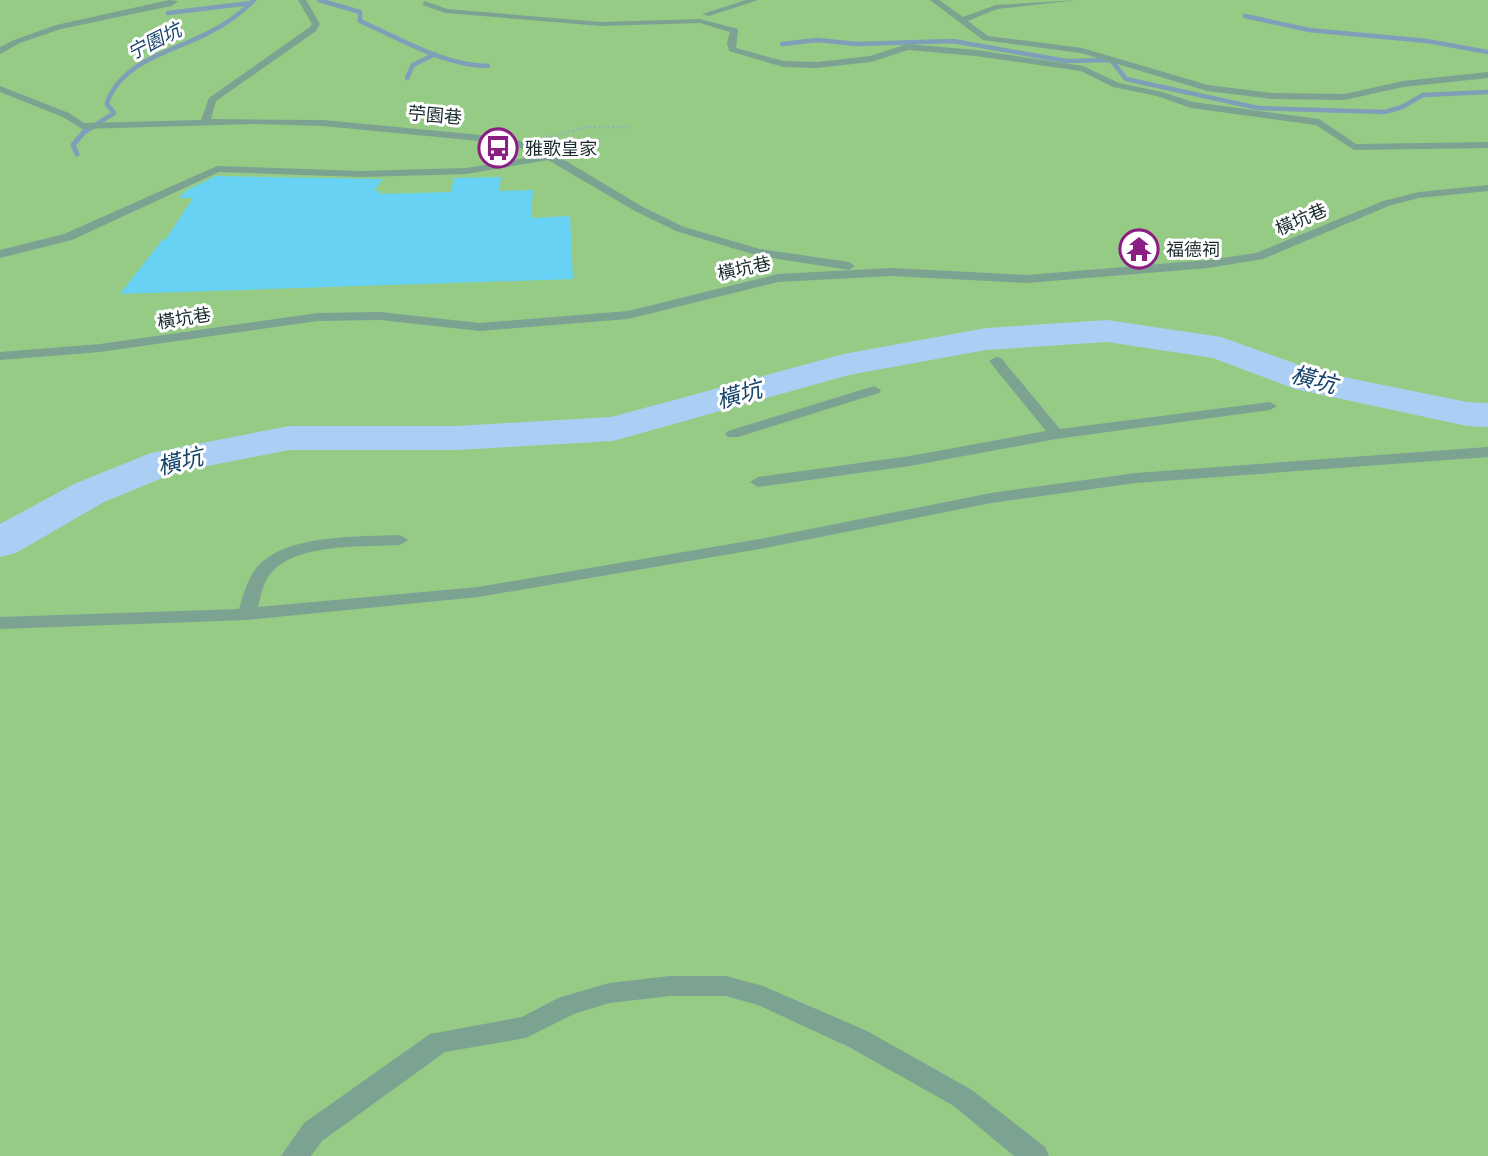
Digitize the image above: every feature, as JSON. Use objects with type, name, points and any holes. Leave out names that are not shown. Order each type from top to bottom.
[{"type":"street","points":[[0,51],[9,45],[65,26],[171,4],[175,1],[173,0]]},
{"type":"street","points":[[205,123],[212,100],[313,29],[316,24],[302,0]]},
{"type":"street","points":[[425,3],[446,11],[601,24],[703,14],[754,0]]},
{"type":"street","points":[[934,0],[986,38],[1082,51],[1207,88],[1272,96],[1345,97],[1403,84],[1488,75]]},
{"type":"street","points":[[961,21],[996,7],[1074,0]]},
{"type":"street","points":[[703,14],[735,31],[732,49],[783,64],[847,64],[907,47],[976,53],[1083,69],[1101,75],[1116,85],[1160,94],[1191,105],[1319,122],[1354,147],[1488,145]]},
{"type":"street","name":"苧園巷","points":[[0,89],[66,115],[82,126],[99,128],[254,121],[323,123],[492,138],[523,145],[549,156],[639,209],[680,229],[759,252],[891,272]]},
{"type":"street","points":[[0,254],[68,237],[217,169],[361,174],[466,171],[506,166],[549,156]]},
{"type":"street","name":"橫坑巷","points":[[0,356],[100,348],[318,317],[380,316],[480,327],[628,315],[778,278],[891,272],[1027,279],[1208,264],[1259,256],[1387,203],[1419,195],[1488,188]]},
{"type":"street","points":[[996,361],[1056,434]]},
{"type":"street","points":[[733,434],[874,390]]},
{"type":"street","points":[[758,482],[910,461],[1056,434],[1270,406]]},
{"type":"street","points":[[0,623],[247,614],[478,592],[578,577],[704,551],[765,543],[991,498],[1136,478],[1488,452]]},
{"type":"street","points":[[247,614],[258,576],[273,561],[307,547],[400,540]]},
{"type":"street","points":[[295,1156],[313,1132],[439,1042],[526,1027],[566,1005],[609,993],[670,986],[726,986],[763,996],[858,1039],[963,1098],[1035,1156]]},
{"type":"path","points":[[523,145],[586,127],[628,127]]},
{"type":"green space","points":[[0,0],[1488,0],[1488,1156],[0,1156]]},
{"type":"building","points":[[216,176],[383,179],[374,191],[381,191],[379,194],[451,192],[454,178],[501,177],[499,191],[533,190],[531,218],[570,216],[573,279],[120,294],[163,239],[166,239],[193,198],[179,198],[187,190]]},
{"type":"waterway","name":"宁園坑","points":[[251,3],[254,0]]},
{"type":"waterway","points":[[319,0],[360,12],[360,21],[434,54]]},
{"type":"waterway","name":"宁園坑","points":[[84,133],[114,113],[107,104],[108,100],[126,75],[152,58],[222,25],[251,3]]},
{"type":"waterway","points":[[168,13],[251,3]]},
{"type":"waterway","points":[[1245,16],[1309,30],[1427,41],[1488,52]]},
{"type":"waterway","points":[[782,44],[817,40],[857,44],[953,41],[1066,61],[1111,60],[1126,79],[1258,108],[1385,112],[1402,107],[1423,95],[1488,92]]},
{"type":"waterway","points":[[407,78],[413,65],[434,54]]},
{"type":"waterway","points":[[434,54],[471,65],[488,66]]},
{"type":"waterway","name":"宁園坑","points":[[77,154],[73,145],[84,133]]},
{"type":"waterway","name":"橫坑","points":[[0,543],[89,493],[166,462],[289,438],[456,438],[613,429],[844,365],[986,339],[1107,331],[1221,348],[1309,381],[1467,414],[1488,415]]},
{"type":"place","name":"雅歌皇家","points":[[498,148]]},
{"type":"place","name":"福德祠","points":[[1139,249]]}]
